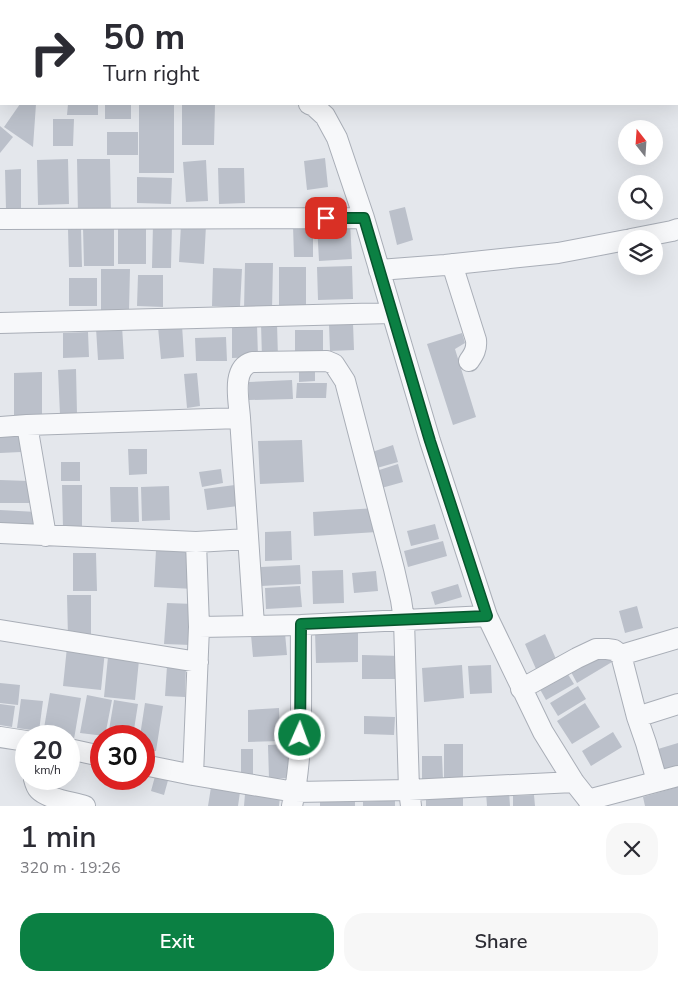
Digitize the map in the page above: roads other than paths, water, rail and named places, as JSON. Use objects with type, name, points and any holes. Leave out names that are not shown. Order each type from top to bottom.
[{"type":"street","points":[[313,105],[325,116],[337,138],[364,218],[430,441],[487,616],[542,732],[590,803],[678,776]]},
{"type":"street","points":[[0,218],[364,218]]},
{"type":"street","points":[[663,233],[678,229]]},
{"type":"street","points":[[379,270],[558,253],[618,242]]},
{"type":"street","points":[[452,264],[476,340],[477,347],[469,361]]},
{"type":"street","points":[[0,323],[392,313]]},
{"type":"street","points":[[254,625],[238,378],[241,368],[246,363],[327,361],[334,364],[344,381],[401,600],[404,620],[410,798]]},
{"type":"street","points":[[0,427],[240,418]]},
{"type":"street","points":[[27,425],[46,536]]},
{"type":"street","points":[[0,533],[196,542],[248,539]]},
{"type":"street","points":[[193,774],[199,627],[196,542]]},
{"type":"street","points":[[199,627],[487,616]]},
{"type":"street","points":[[293,799],[299,753],[301,624]]},
{"type":"street","points":[[0,630],[198,662]]},
{"type":"street","points":[[621,656],[678,638]]},
{"type":"street","points":[[521,689],[596,649],[607,648],[614,650],[621,656],[657,781]]},
{"type":"street","points":[[638,717],[678,704]]},
{"type":"street","points":[[0,737],[15,739]]},
{"type":"street","points":[[155,767],[193,774],[293,799],[410,798],[574,782]]},
{"type":"street","points":[[39,790],[49,796],[85,806]]}]
